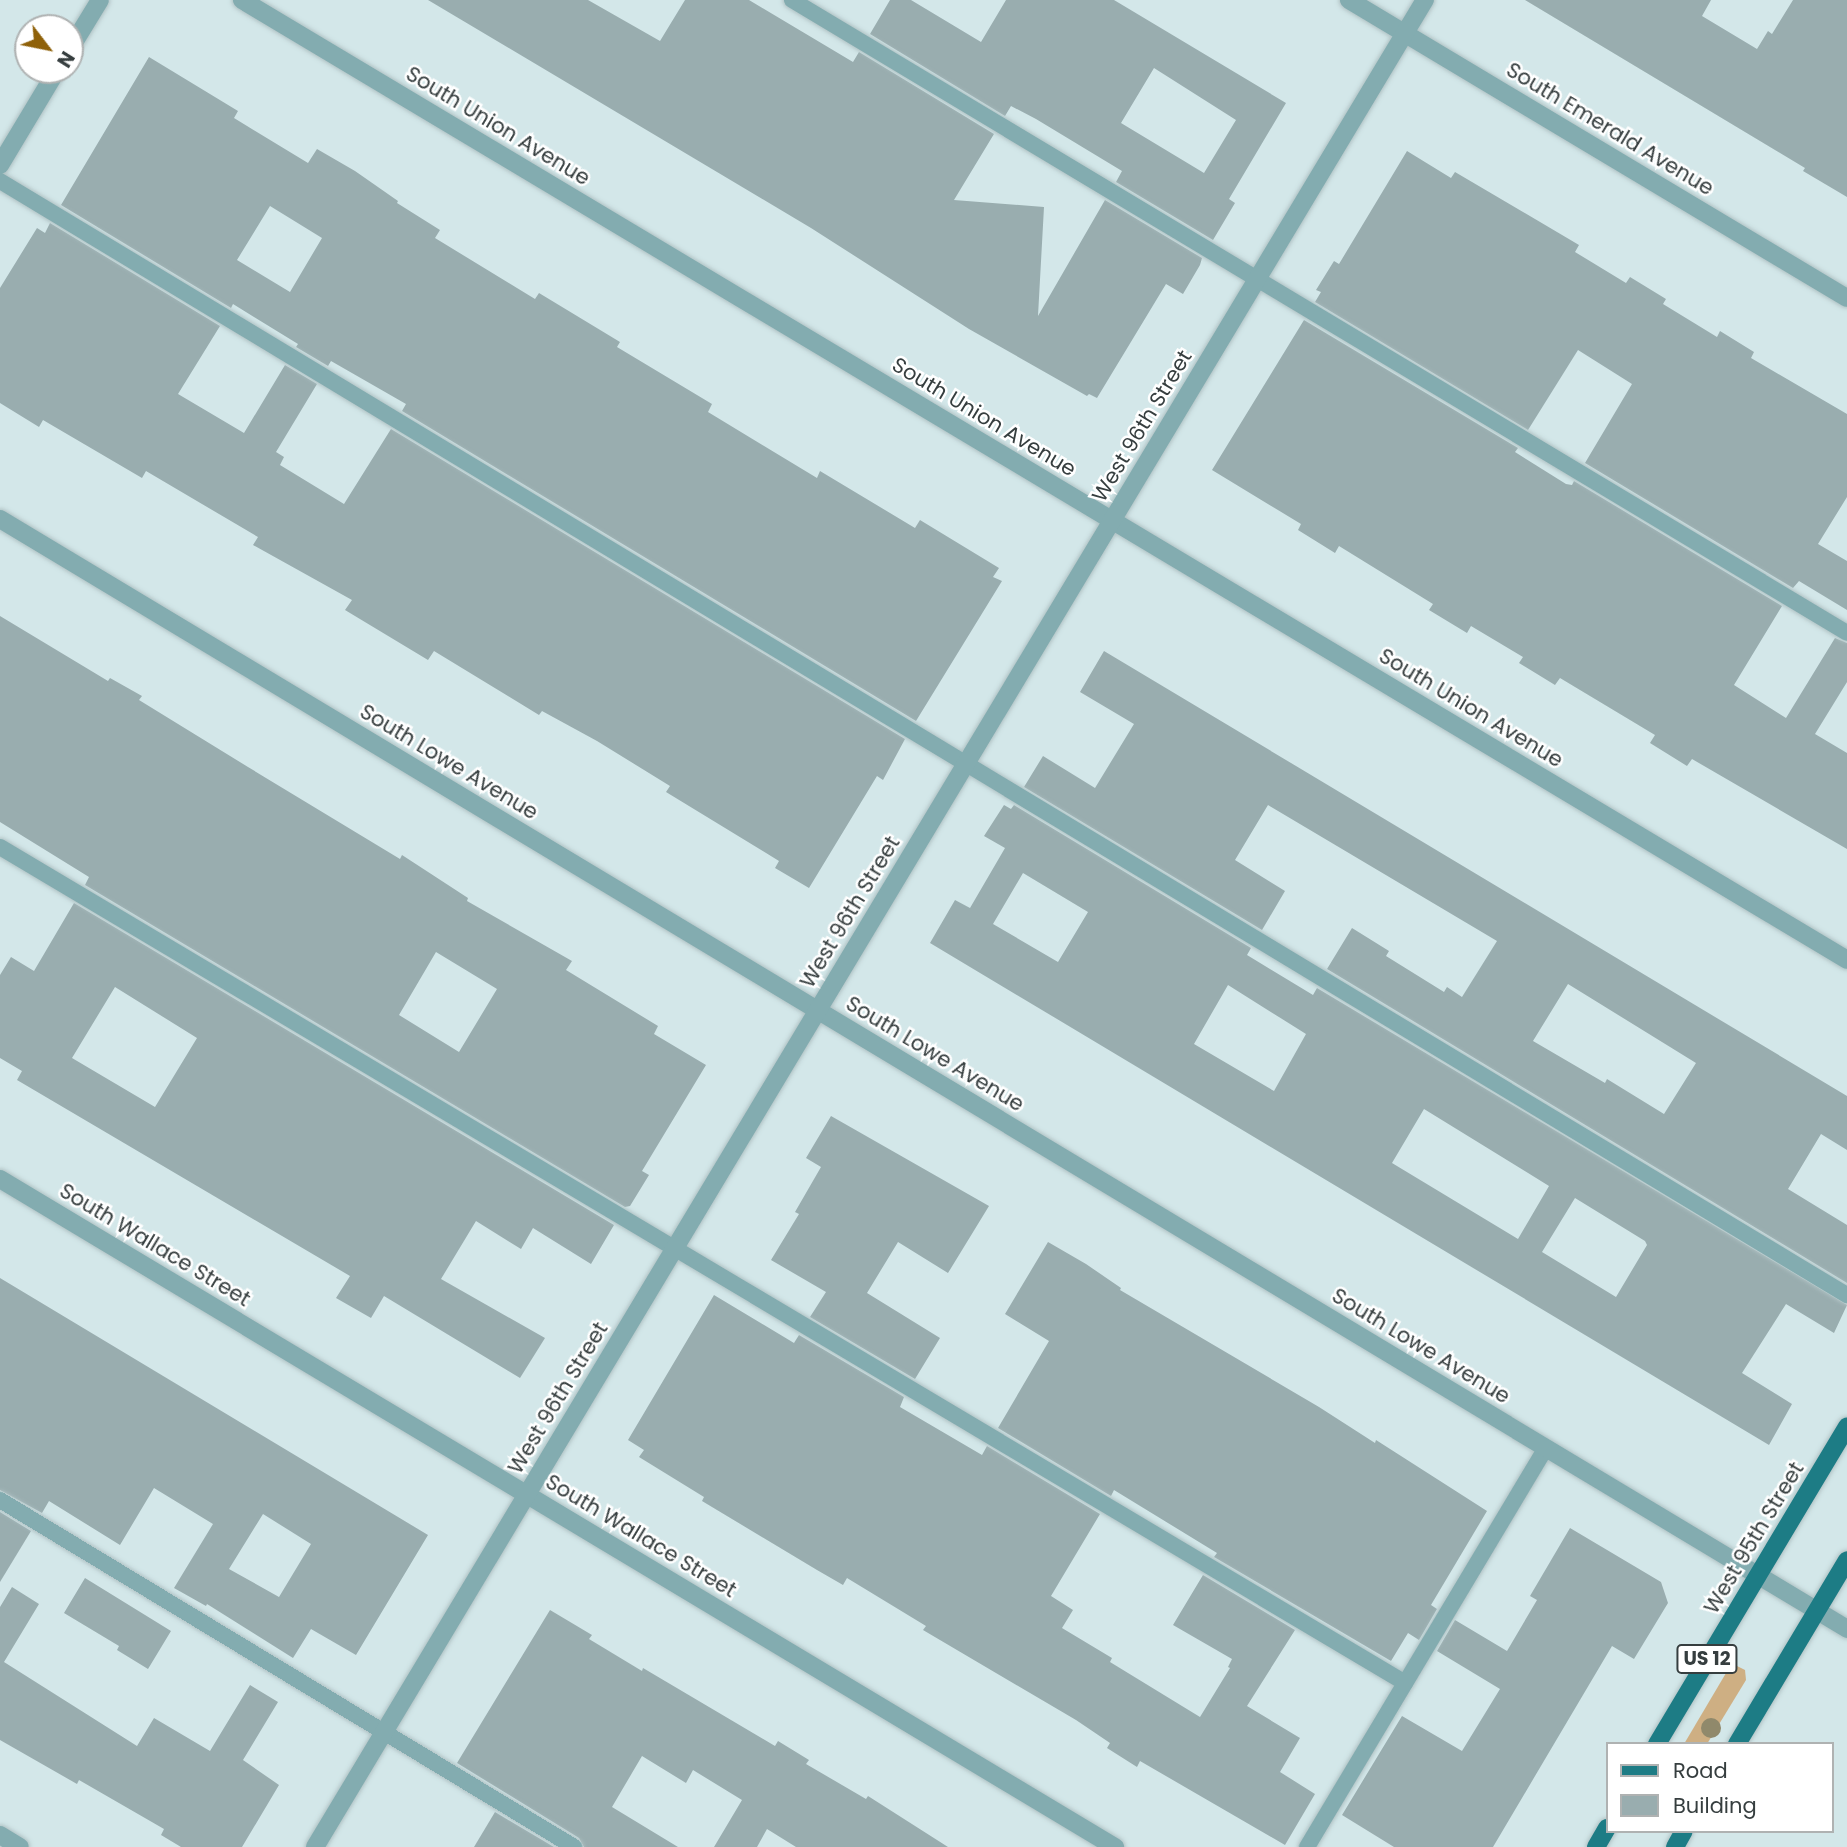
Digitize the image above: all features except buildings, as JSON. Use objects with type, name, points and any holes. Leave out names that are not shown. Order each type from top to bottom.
[{"type":"main road","name":"West 95th Street","points":[[1658,1742],[1847,1427]]},
{"type":"main road","points":[[1738,1742],[1847,1560]]},
{"type":"main road","points":[[1596,1847],[1605,1831]]},
{"type":"street","points":[[84,26],[100,0]]},
{"type":"street","name":"South Union Avenue","points":[[242,0],[1847,960]]},
{"type":"street","name":"South Emerald Avenue","points":[[1349,0],[1847,298]]},
{"type":"street","name":"West 96th Street","points":[[315,1847],[1425,0]]},
{"type":"street","points":[[0,165],[49,84]]},
{"type":"street","name":"South Lowe Avenue","points":[[0,519],[1847,1629]]},
{"type":"street","name":"South Wallace Street","points":[[0,1179],[1115,1847]]},
{"type":"street","points":[[0,1835],[19,1847]]},
{"type":"lane","points":[[792,0],[1847,633]]},
{"type":"lane","points":[[0,181],[1847,1295]]},
{"type":"lane","points":[[0,847],[1405,1684]]},
{"type":"lane","points":[[1307,1847],[1546,1448]]},
{"type":"lane","points":[[0,1500],[574,1847]]},
{"type":"shaded area","points":[[1735,1665],[1745,1670],[1746,1680],[1708,1742],[1685,1742],[1729,1668]]}]
